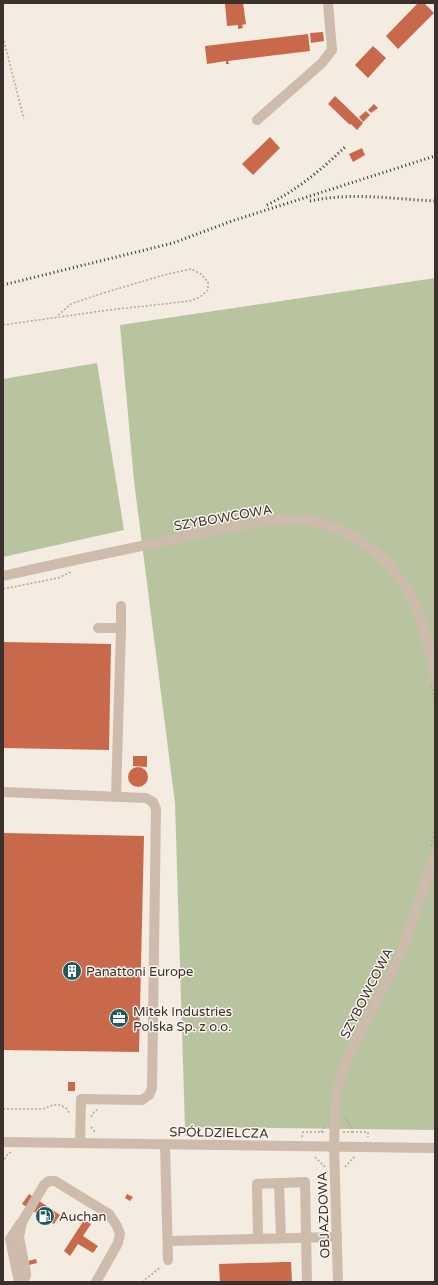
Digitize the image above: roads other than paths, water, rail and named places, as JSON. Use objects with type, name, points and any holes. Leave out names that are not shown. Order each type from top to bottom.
[{"type":"street","points":[[257,120],[322,63],[332,50],[328,3]]},
{"type":"street","name":"SZYBOWCOWA","points":[[3,576],[246,524],[291,519],[323,524],[344,532],[376,552],[401,579],[417,610],[423,629],[432,678]]},
{"type":"street","points":[[116,796],[121,606]]},
{"type":"street","points":[[98,628],[121,628]]},
{"type":"street","points":[[3,792],[146,798],[153,802],[156,810],[152,1088],[149,1095],[142,1100],[81,1100],[80,1143]]},
{"type":"street","name":"SZYBOWCOWA","points":[[334,1146],[336,1098],[342,1073],[347,1059],[401,954],[435,854]]},
{"type":"street","name":"SPÓŁDZIELCZA","points":[[3,1142],[435,1148]]},
{"type":"street","points":[[164,1144],[168,1260]]},
{"type":"street","name":"OBJAZDOWA","points":[[334,1146],[338,1282]]},
{"type":"street","points":[[19,1282],[10,1239],[44,1185],[49,1181],[55,1181],[109,1214],[119,1230],[119,1240],[96,1282]]},
{"type":"street","points":[[258,1238],[256,1184],[305,1182],[307,1282]]},
{"type":"street","points":[[279,1183],[281,1238]]},
{"type":"street","points":[[22,1222],[19,1237],[26,1273],[22,1282]]},
{"type":"street","points":[[168,1241],[337,1237]]},
{"type":"railway","points":[[267,205],[308,179],[345,147]]},
{"type":"railway","points":[[3,285],[173,243],[232,221],[435,156]]},
{"type":"railway","points":[[310,201],[341,197],[435,201]]},
{"type":"place","name":"Panattoni Europe","points":[[72,971]]},
{"type":"place","name":"Mitek Industries Polska Sp. z o.o.","points":[[119,1018]]},
{"type":"place","name":"Auchan","points":[[45,1216]]}]
